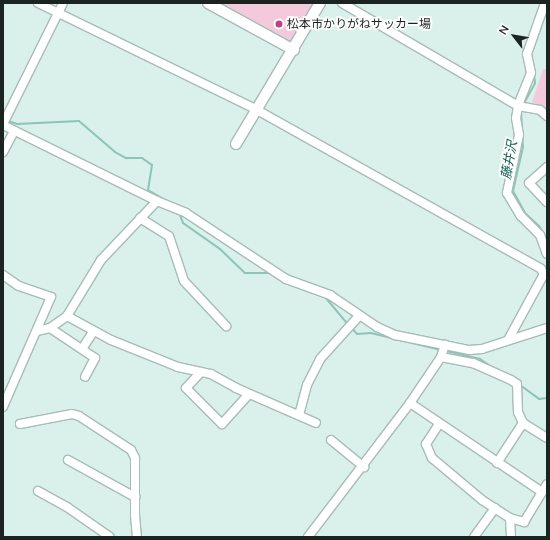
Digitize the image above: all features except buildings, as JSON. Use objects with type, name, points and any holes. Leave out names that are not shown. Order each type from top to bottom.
[{"type":"street","points":[[38,3],[257,110],[542,269],[544,274],[508,340]]},
{"type":"street","points":[[64,3],[3,125],[157,201],[186,213],[286,278],[330,295],[358,316],[395,335],[445,345],[482,349],[547,328]]},
{"type":"street","points":[[208,3],[294,50]]},
{"type":"street","points":[[236,144],[294,50],[320,3]]},
{"type":"street","points":[[342,3],[522,106],[540,110],[547,116]]},
{"type":"street","points":[[545,3],[527,54],[531,73],[522,106],[516,118],[519,135],[507,193],[521,216],[540,235],[547,254]]},
{"type":"street","points":[[3,152],[14,131]]},
{"type":"street","points":[[547,167],[529,184],[547,202]]},
{"type":"street","points":[[37,331],[50,328],[67,316],[101,260],[157,201]]},
{"type":"street","points":[[140,218],[169,236],[184,281],[226,326]]},
{"type":"street","points":[[3,275],[19,286],[51,297],[3,407]]},
{"type":"street","points":[[67,316],[93,332],[178,367],[225,379],[249,394],[316,423]]},
{"type":"street","points":[[299,415],[306,385],[320,360],[358,316]]},
{"type":"street","points":[[50,328],[82,348],[94,358],[85,376]]},
{"type":"street","points":[[82,348],[93,332]]},
{"type":"street","points":[[308,537],[364,467],[410,403],[441,356],[445,345]]},
{"type":"street","points":[[441,356],[473,363],[517,384],[518,412],[523,423],[547,438]]},
{"type":"street","points":[[201,372],[186,388],[222,424],[249,394]]},
{"type":"street","points":[[410,403],[542,492]]},
{"type":"street","points":[[20,424],[72,414],[79,416],[131,450],[135,458],[137,537]]},
{"type":"street","points":[[497,463],[523,423]]},
{"type":"street","points":[[439,424],[426,444],[432,458],[495,508],[510,518],[524,522],[547,484]]},
{"type":"street","points":[[331,440],[364,467]]},
{"type":"street","points":[[68,460],[135,497]]},
{"type":"street","points":[[38,491],[67,507],[110,537]]},
{"type":"street","points":[[474,537],[495,508]]},
{"type":"street","points":[[510,518],[511,537]]},
{"type":"shaded area","name":"松本市かりがねサッカー場","points":[[216,3],[315,3],[293,41],[287,42]]},
{"type":"shaded area","points":[[543,69],[547,69],[547,111],[532,102]]},
{"type":"waterway","name":"藤井沢","points":[[533,49],[541,27]]},
{"type":"waterway","name":"藤井沢","points":[[523,105],[535,83],[533,65]]},
{"type":"waterway","name":"藤井沢","points":[[521,110],[523,147],[513,191],[525,213],[539,226],[547,240]]},
{"type":"waterway","points":[[8,121],[17,124],[79,121],[115,152],[126,158],[142,158],[152,165],[148,190],[178,207]]},
{"type":"waterway","points":[[179,213],[183,223],[220,249],[245,273],[270,273]]},
{"type":"waterway","points":[[325,297],[348,324]]},
{"type":"waterway","points":[[351,327],[357,334],[371,333],[441,350]]},
{"type":"waterway","points":[[446,351],[480,359],[493,368]]},
{"type":"waterway","points":[[520,385],[539,399],[547,398]]},
{"type":"place","name":"松本市かりがねサッカー場","points":[[279,24]]}]
